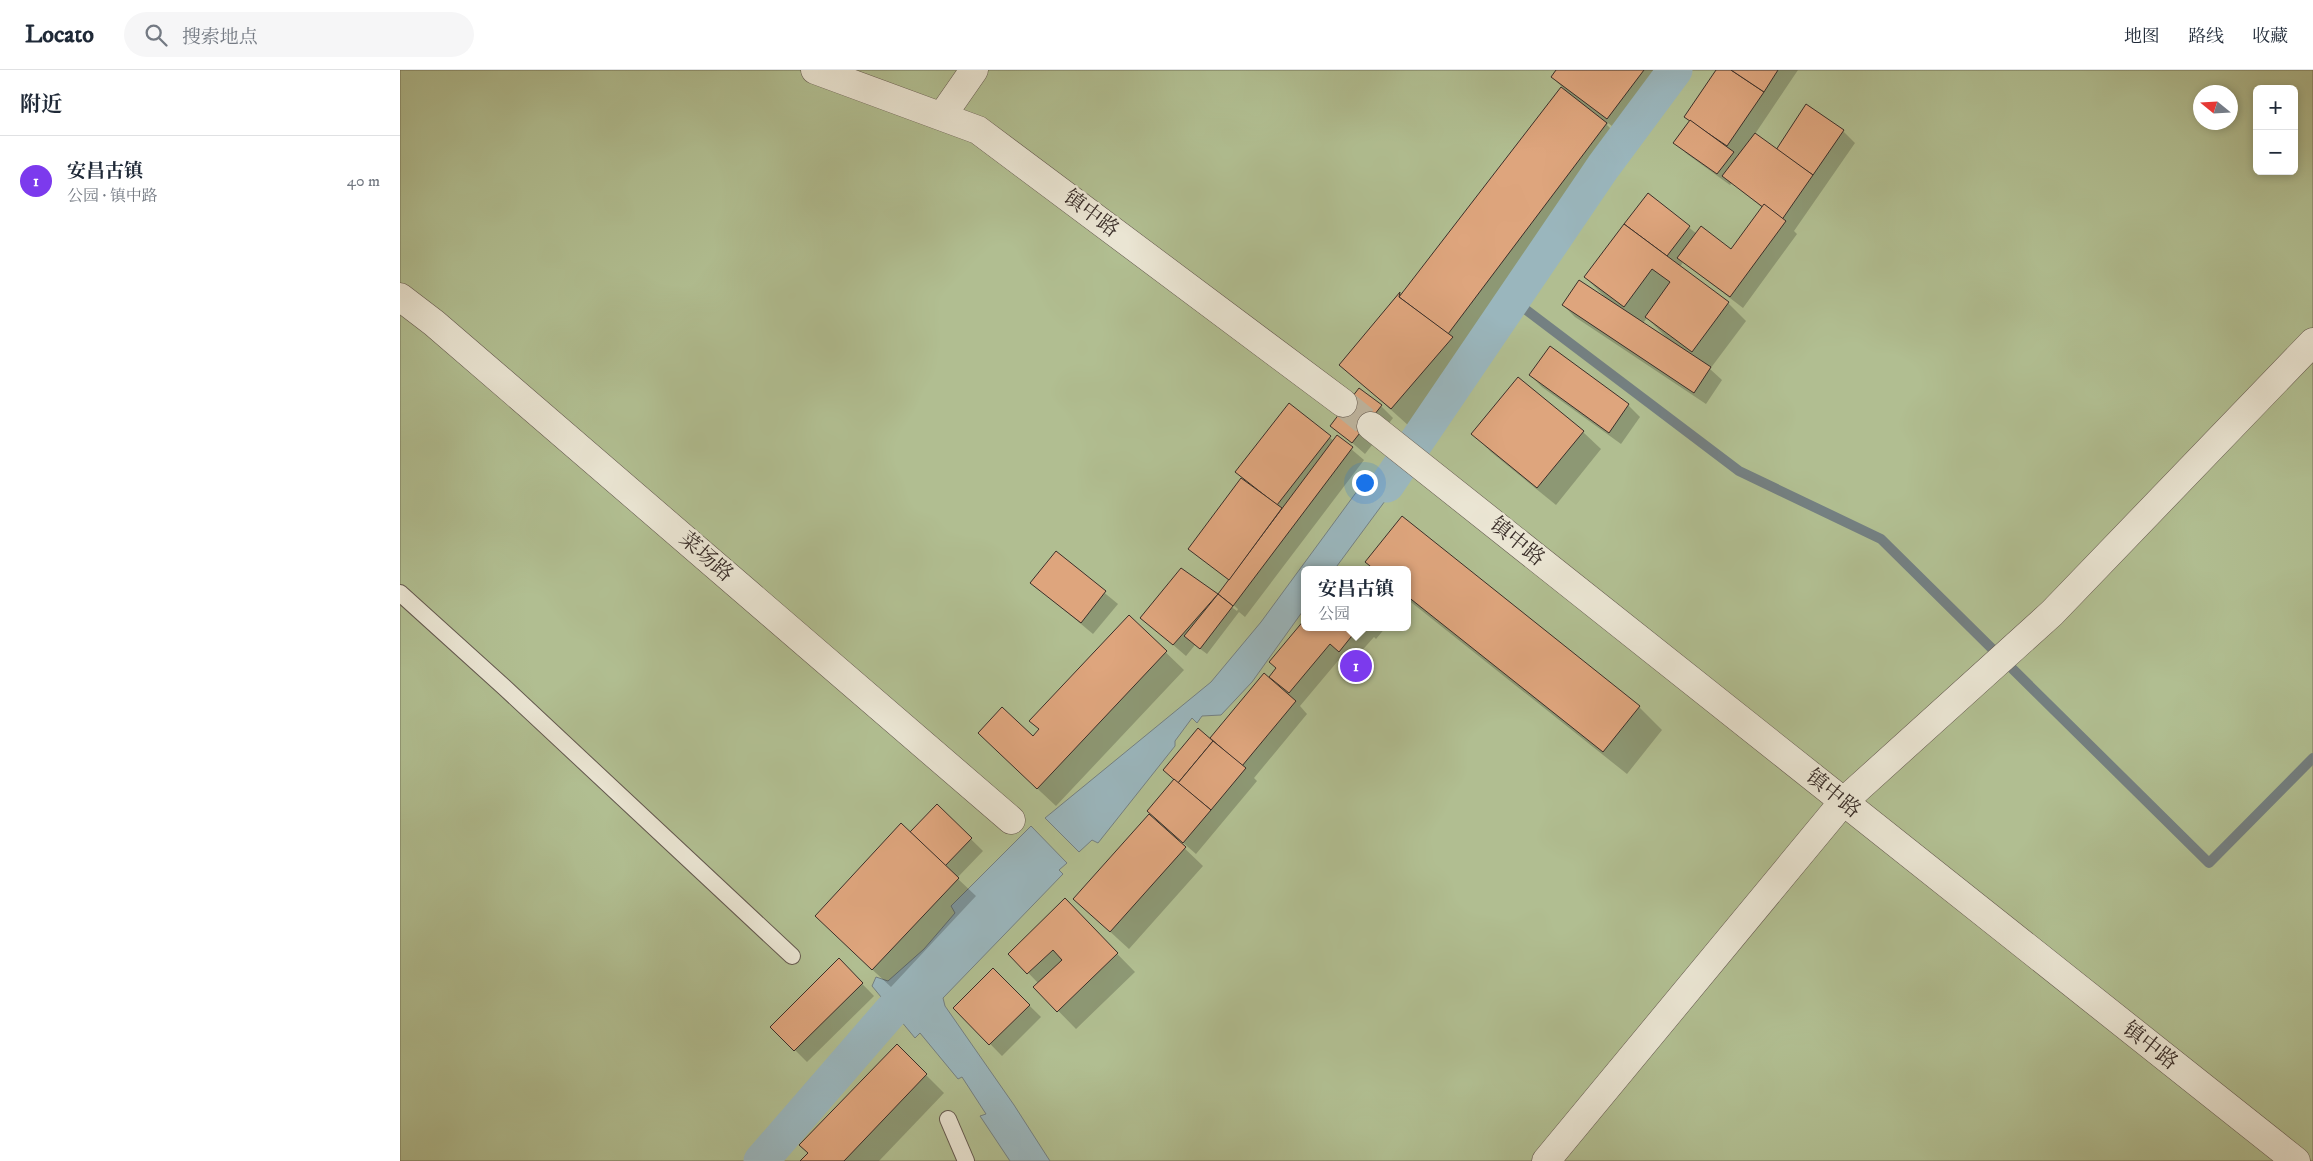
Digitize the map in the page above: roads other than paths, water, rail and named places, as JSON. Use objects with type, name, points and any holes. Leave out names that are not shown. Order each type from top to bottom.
[{"type":"street","name":"镇中路","points":[[815,70],[978,130],[1343,403]]},
{"type":"street","points":[[942,116],[974,70]]},
{"type":"street","name":"菜场路","points":[[400,297],[442,329],[1011,820]]},
{"type":"street","points":[[1546,1161],[1843,802],[2052,613],[2313,342]]},
{"type":"street","name":"镇中路","points":[[1371,426],[2296,1161]]},
{"type":"lane","points":[[400,593],[792,956]]},
{"type":"lane","points":[[948,1119],[966,1161]]},
{"type":"water","points":[[1373,476],[1382,478],[1387,485],[1385,501],[1337,566],[1302,566],[1366,479]]},
{"type":"water","points":[[1301,568],[1301,614],[1252,682],[1221,715],[1202,716],[1197,723],[1192,718],[1175,741],[1175,746],[1098,843],[1092,840],[1079,852],[1045,818],[1211,682],[1261,622]]},
{"type":"water","points":[[1031,826],[1067,863],[1059,870],[1063,874],[943,998],[945,1006],[1014,1105],[1050,1161],[1010,1161],[980,1116],[986,1114],[962,1077],[958,1079],[920,1033],[915,1038],[872,986],[876,977],[888,981],[924,949],[955,913],[951,906]]},
{"type":"waterway","points":[[1387,485],[1603,167],[1675,70]]},
{"type":"waterway","points":[[1513,300],[1739,471],[1881,539],[2209,863],[2313,758]]},
{"type":"waterway","points":[[761,1161],[892,1010],[917,998]]},
{"type":"tunnel","points":[[1343,403],[1371,426]]},
{"type":"place","name":"安昌古镇","points":[[1356,666]]}]
